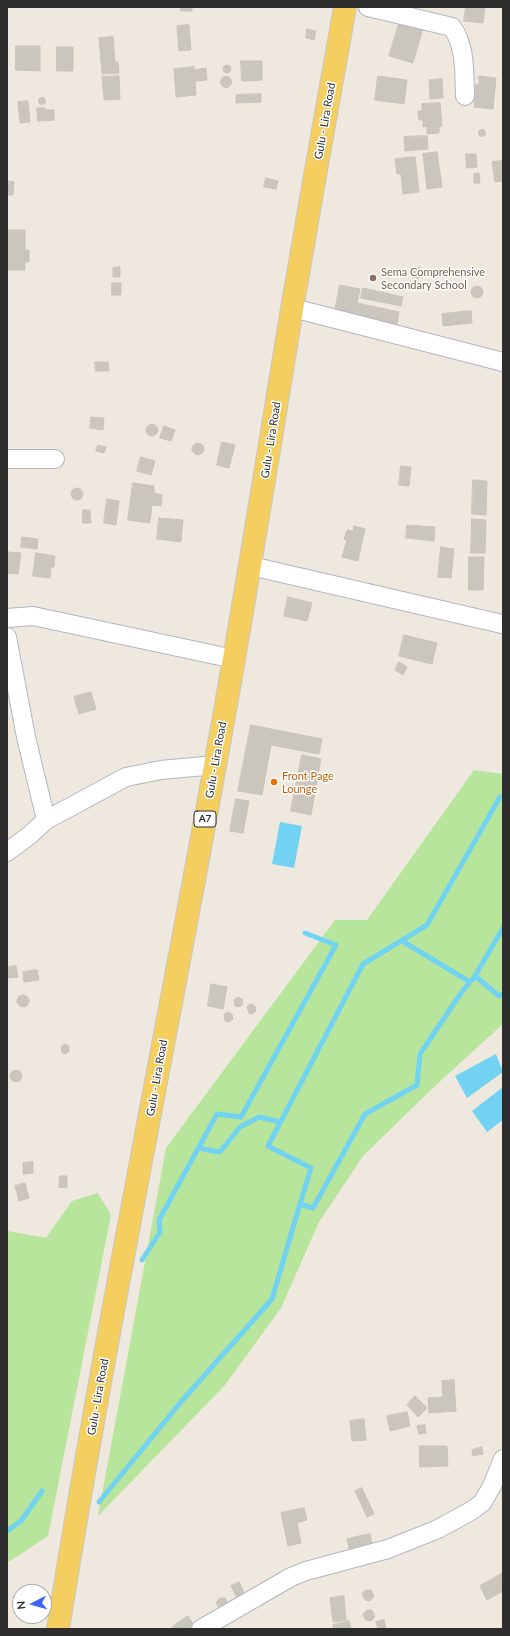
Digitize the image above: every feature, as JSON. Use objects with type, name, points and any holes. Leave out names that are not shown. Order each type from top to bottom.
[{"type":"main road","name":"Gulu - Lira Road","points":[[58,1629],[74,1527],[216,765],[345,7]]},
{"type":"street","points":[[368,7],[452,27],[458,36],[463,51],[465,96]]},
{"type":"street","points":[[293,308],[503,362]]},
{"type":"street","points":[[7,459],[55,459]]},
{"type":"street","points":[[250,566],[502,624]]},
{"type":"street","points":[[7,618],[33,616],[234,659]]},
{"type":"street","points":[[7,637],[26,737],[46,820]]},
{"type":"street","points":[[7,852],[30,835],[46,820],[126,777],[161,770],[216,765]]},
{"type":"street","points":[[201,1629],[291,1577],[306,1571],[388,1549],[438,1529],[471,1511],[482,1503],[489,1492],[503,1459]]},
{"type":"green space","points":[[474,770],[503,774],[503,1024],[436,1085],[363,1156],[319,1222],[281,1308],[225,1385],[98,1516],[166,1148],[335,920],[367,920]]},
{"type":"green space","points":[[98,1193],[111,1215],[48,1536],[7,1563],[7,1231],[46,1238],[72,1201]]},
{"type":"water","points":[[280,822],[302,826],[294,868],[272,864]]},
{"type":"water","points":[[496,1054],[503,1072],[467,1098],[455,1076]]},
{"type":"water","points":[[503,1087],[503,1120],[487,1132],[472,1111]]},
{"type":"building","points":[[181,7],[192,7],[192,11],[181,11]]},
{"type":"building","points":[[466,7],[485,7],[483,23],[464,21]]},
{"type":"building","points":[[400,21],[423,28],[413,63],[389,56]]},
{"type":"building","points":[[189,25],[191,50],[179,51],[177,26]]},
{"type":"building","points":[[307,29],[316,31],[314,40],[306,38]]},
{"type":"building","points":[[113,37],[115,62],[118,62],[119,73],[102,74],[99,38]]},
{"type":"building","points":[[16,46],[40,46],[40,71],[16,70]]},
{"type":"building","points":[[57,47],[73,47],[73,71],[57,71]]},
{"type":"building","points":[[241,61],[262,61],[262,80],[242,81]]},
{"type":"building","points":[[227,65],[230,66],[230,72],[227,73],[224,72],[223,69],[224,66]]},
{"type":"building","points":[[194,67],[194,70],[206,68],[207,80],[195,81],[196,95],[176,97],[174,69]]},
{"type":"building","points":[[119,76],[120,99],[104,100],[102,77]]},
{"type":"building","points":[[378,76],[407,80],[404,104],[375,100]]},
{"type":"building","points":[[479,76],[496,78],[493,109],[474,107],[476,84],[479,84]]},
{"type":"building","points":[[224,77],[228,77],[230,78],[230,86],[224,87],[221,84],[221,80]]},
{"type":"building","points":[[442,79],[443,98],[430,99],[429,80]]},
{"type":"building","points":[[261,94],[261,102],[236,103],[236,95]]},
{"type":"building","points":[[42,97],[45,98],[45,104],[42,105],[39,104],[38,101],[39,98]]},
{"type":"building","points":[[28,101],[30,122],[20,123],[18,102]]},
{"type":"building","points":[[440,103],[442,126],[439,126],[439,133],[427,134],[427,126],[423,127],[423,120],[419,120],[418,111],[422,111],[422,104]]},
{"type":"building","points":[[37,108],[54,110],[54,120],[38,121]]},
{"type":"building","points":[[482,129],[485,130],[485,136],[482,137],[479,136],[478,133],[479,130]]},
{"type":"building","points":[[427,136],[428,149],[405,151],[404,137]]},
{"type":"building","points":[[437,152],[442,187],[427,189],[423,154]]},
{"type":"building","points":[[466,154],[476,154],[477,167],[467,168]]},
{"type":"building","points":[[415,157],[419,192],[403,194],[401,174],[397,174],[395,159]]},
{"type":"building","points":[[503,161],[503,181],[495,182],[492,162]]},
{"type":"building","points":[[479,173],[480,183],[474,183],[474,174]]},
{"type":"building","points":[[266,178],[278,181],[276,189],[264,187]]},
{"type":"building","points":[[7,181],[14,182],[13,195],[7,195]]},
{"type":"building","points":[[7,230],[25,230],[25,250],[29,250],[29,262],[25,262],[25,270],[7,270]]},
{"type":"building","points":[[120,267],[120,277],[113,277],[113,268]]},
{"type":"building","points":[[420,267],[424,275],[415,280],[411,272]]},
{"type":"building","points":[[112,283],[121,283],[121,295],[112,295]]},
{"type":"building","points":[[340,285],[360,289],[357,303],[399,312],[397,324],[335,311]]},
{"type":"building","points":[[477,286],[481,288],[483,292],[481,296],[477,298],[473,296],[471,292],[473,288]]},
{"type":"building","points":[[363,288],[403,297],[401,306],[361,298]]},
{"type":"building","points":[[471,311],[472,323],[443,326],[442,314]]},
{"type":"building","points":[[95,362],[108,362],[109,371],[96,371]]},
{"type":"building","points":[[91,417],[104,418],[103,430],[90,428]]},
{"type":"building","points":[[150,424],[154,424],[158,430],[154,436],[150,436],[146,432],[146,428]]},
{"type":"building","points":[[164,426],[175,430],[171,441],[160,438]]},
{"type":"building","points":[[222,442],[235,445],[229,468],[217,465]]},
{"type":"building","points":[[196,443],[200,443],[204,449],[200,455],[196,455],[192,451],[192,447]]},
{"type":"building","points":[[98,445],[106,447],[104,453],[96,451]]},
{"type":"building","points":[[141,457],[155,461],[151,475],[137,471]]},
{"type":"building","points":[[401,466],[411,467],[409,486],[399,485]]},
{"type":"building","points":[[473,480],[487,481],[486,515],[472,514]]},
{"type":"building","points":[[133,483],[154,486],[154,493],[162,495],[161,506],[152,505],[150,523],[128,520]]},
{"type":"building","points":[[75,488],[79,488],[83,494],[79,500],[75,500],[71,496],[71,492]]},
{"type":"building","points":[[107,499],[119,501],[116,525],[104,523]]},
{"type":"building","points":[[83,510],[90,510],[91,523],[83,523]]},
{"type":"building","points":[[159,518],[183,520],[181,542],[157,539]]},
{"type":"building","points":[[472,519],[486,520],[485,553],[471,553]]},
{"type":"building","points":[[407,525],[435,527],[434,541],[406,538]]},
{"type":"building","points":[[354,526],[365,529],[358,561],[342,557],[347,540],[344,539],[347,530],[353,531]]},
{"type":"building","points":[[22,537],[38,539],[37,549],[21,547]]},
{"type":"building","points":[[441,547],[454,549],[451,578],[438,577]]},
{"type":"building","points":[[8,552],[21,553],[18,574],[7,573]]},
{"type":"building","points":[[36,553],[55,556],[54,567],[51,567],[50,578],[33,576]]},
{"type":"building","points":[[469,557],[484,557],[483,590],[469,590]]},
{"type":"building","points":[[288,597],[312,603],[307,621],[284,616]]},
{"type":"building","points":[[404,635],[437,643],[432,664],[399,656]]},
{"type":"building","points":[[399,662],[407,667],[403,675],[395,670]]},
{"type":"building","points":[[91,692],[96,709],[79,714],[74,697]]},
{"type":"building","points":[[251,725],[322,739],[319,754],[271,745],[262,795],[238,791]]},
{"type":"building","points":[[302,755],[321,759],[311,815],[291,811]]},
{"type":"building","points":[[236,799],[249,801],[243,833],[230,831]]},
{"type":"building","points":[[16,966],[18,977],[8,978],[7,967]]},
{"type":"building","points":[[37,970],[39,980],[24,982],[23,972]]},
{"type":"building","points":[[211,984],[227,987],[223,1009],[208,1006]]},
{"type":"building","points":[[21,995],[25,995],[29,1001],[25,1007],[21,1007],[17,1003],[17,999]]},
{"type":"building","points":[[238,997],[242,999],[243,1004],[239,1007],[235,1006],[234,1000]]},
{"type":"building","points":[[251,1004],[255,1006],[256,1011],[252,1014],[249,1013],[247,1007]]},
{"type":"building","points":[[228,1012],[232,1014],[233,1019],[229,1022],[225,1021],[224,1015]]},
{"type":"building","points":[[65,1044],[69,1046],[69,1051],[66,1054],[62,1053],[61,1047]]},
{"type":"building","points":[[14,1070],[18,1070],[22,1076],[18,1082],[14,1082],[10,1078],[10,1074]]},
{"type":"building","points":[[33,1162],[33,1173],[23,1174],[23,1163]]},
{"type":"building","points":[[60,1176],[67,1176],[67,1188],[59,1187]]},
{"type":"building","points":[[25,1183],[29,1198],[19,1201],[15,1186]]},
{"type":"building","points":[[454,1380],[456,1411],[429,1413],[428,1398],[443,1397],[442,1381]]},
{"type":"building","points":[[415,1396],[427,1408],[418,1417],[407,1405]]},
{"type":"building","points":[[407,1412],[410,1426],[390,1431],[387,1416]]},
{"type":"building","points":[[364,1419],[366,1440],[352,1441],[350,1421]]},
{"type":"building","points":[[425,1425],[426,1433],[419,1434],[417,1426]]},
{"type":"building","points":[[420,1446],[447,1446],[448,1466],[420,1467]]},
{"type":"building","points":[[482,1447],[483,1454],[473,1456],[472,1450]]},
{"type":"building","points":[[362,1488],[374,1514],[367,1517],[355,1491]]},
{"type":"building","points":[[304,1508],[307,1520],[297,1523],[301,1543],[288,1546],[281,1513]]},
{"type":"building","points":[[370,1534],[373,1549],[350,1553],[347,1539]]},
{"type":"building","points":[[503,1573],[503,1591],[487,1600],[480,1586]]},
{"type":"building","points":[[239,1582],[246,1596],[238,1600],[231,1586]]},
{"type":"building","points":[[366,1590],[371,1590],[374,1596],[370,1601],[365,1600],[362,1594]]},
{"type":"building","points":[[344,1596],[346,1620],[333,1622],[330,1598]]},
{"type":"building","points":[[220,1598],[225,1598],[228,1605],[224,1609],[219,1608],[216,1603]]},
{"type":"building","points":[[367,1610],[372,1610],[375,1617],[371,1621],[366,1620],[363,1615]]},
{"type":"building","points":[[188,1616],[195,1627],[192,1629],[173,1629],[172,1627]]},
{"type":"building","points":[[384,1620],[386,1629],[378,1629],[376,1622]]},
{"type":"building","points":[[349,1621],[351,1629],[334,1629],[333,1625]]},
{"type":"waterway","points":[[300,1204],[311,1168],[268,1146],[363,964],[427,925],[500,797]]},
{"type":"waterway","points":[[475,976],[503,928]]},
{"type":"waterway","points":[[142,1260],[160,1232],[159,1220],[217,1114],[241,1117],[336,945],[305,933]]},
{"type":"waterway","points":[[402,941],[470,982]]},
{"type":"waterway","points":[[99,1502],[180,1403],[272,1299],[300,1204],[313,1208],[365,1114],[417,1085],[420,1054],[461,993],[475,976],[499,996],[503,994]]},
{"type":"waterway","points":[[198,1148],[220,1152],[240,1127],[259,1117],[280,1122]]},
{"type":"waterway","points":[[7,1531],[21,1521],[42,1491]]},
{"type":"place","name":"Sema Comprehensive Secondary School","points":[[373,278]]},
{"type":"place","name":"Front Page Lounge","points":[[274,782]]}]
